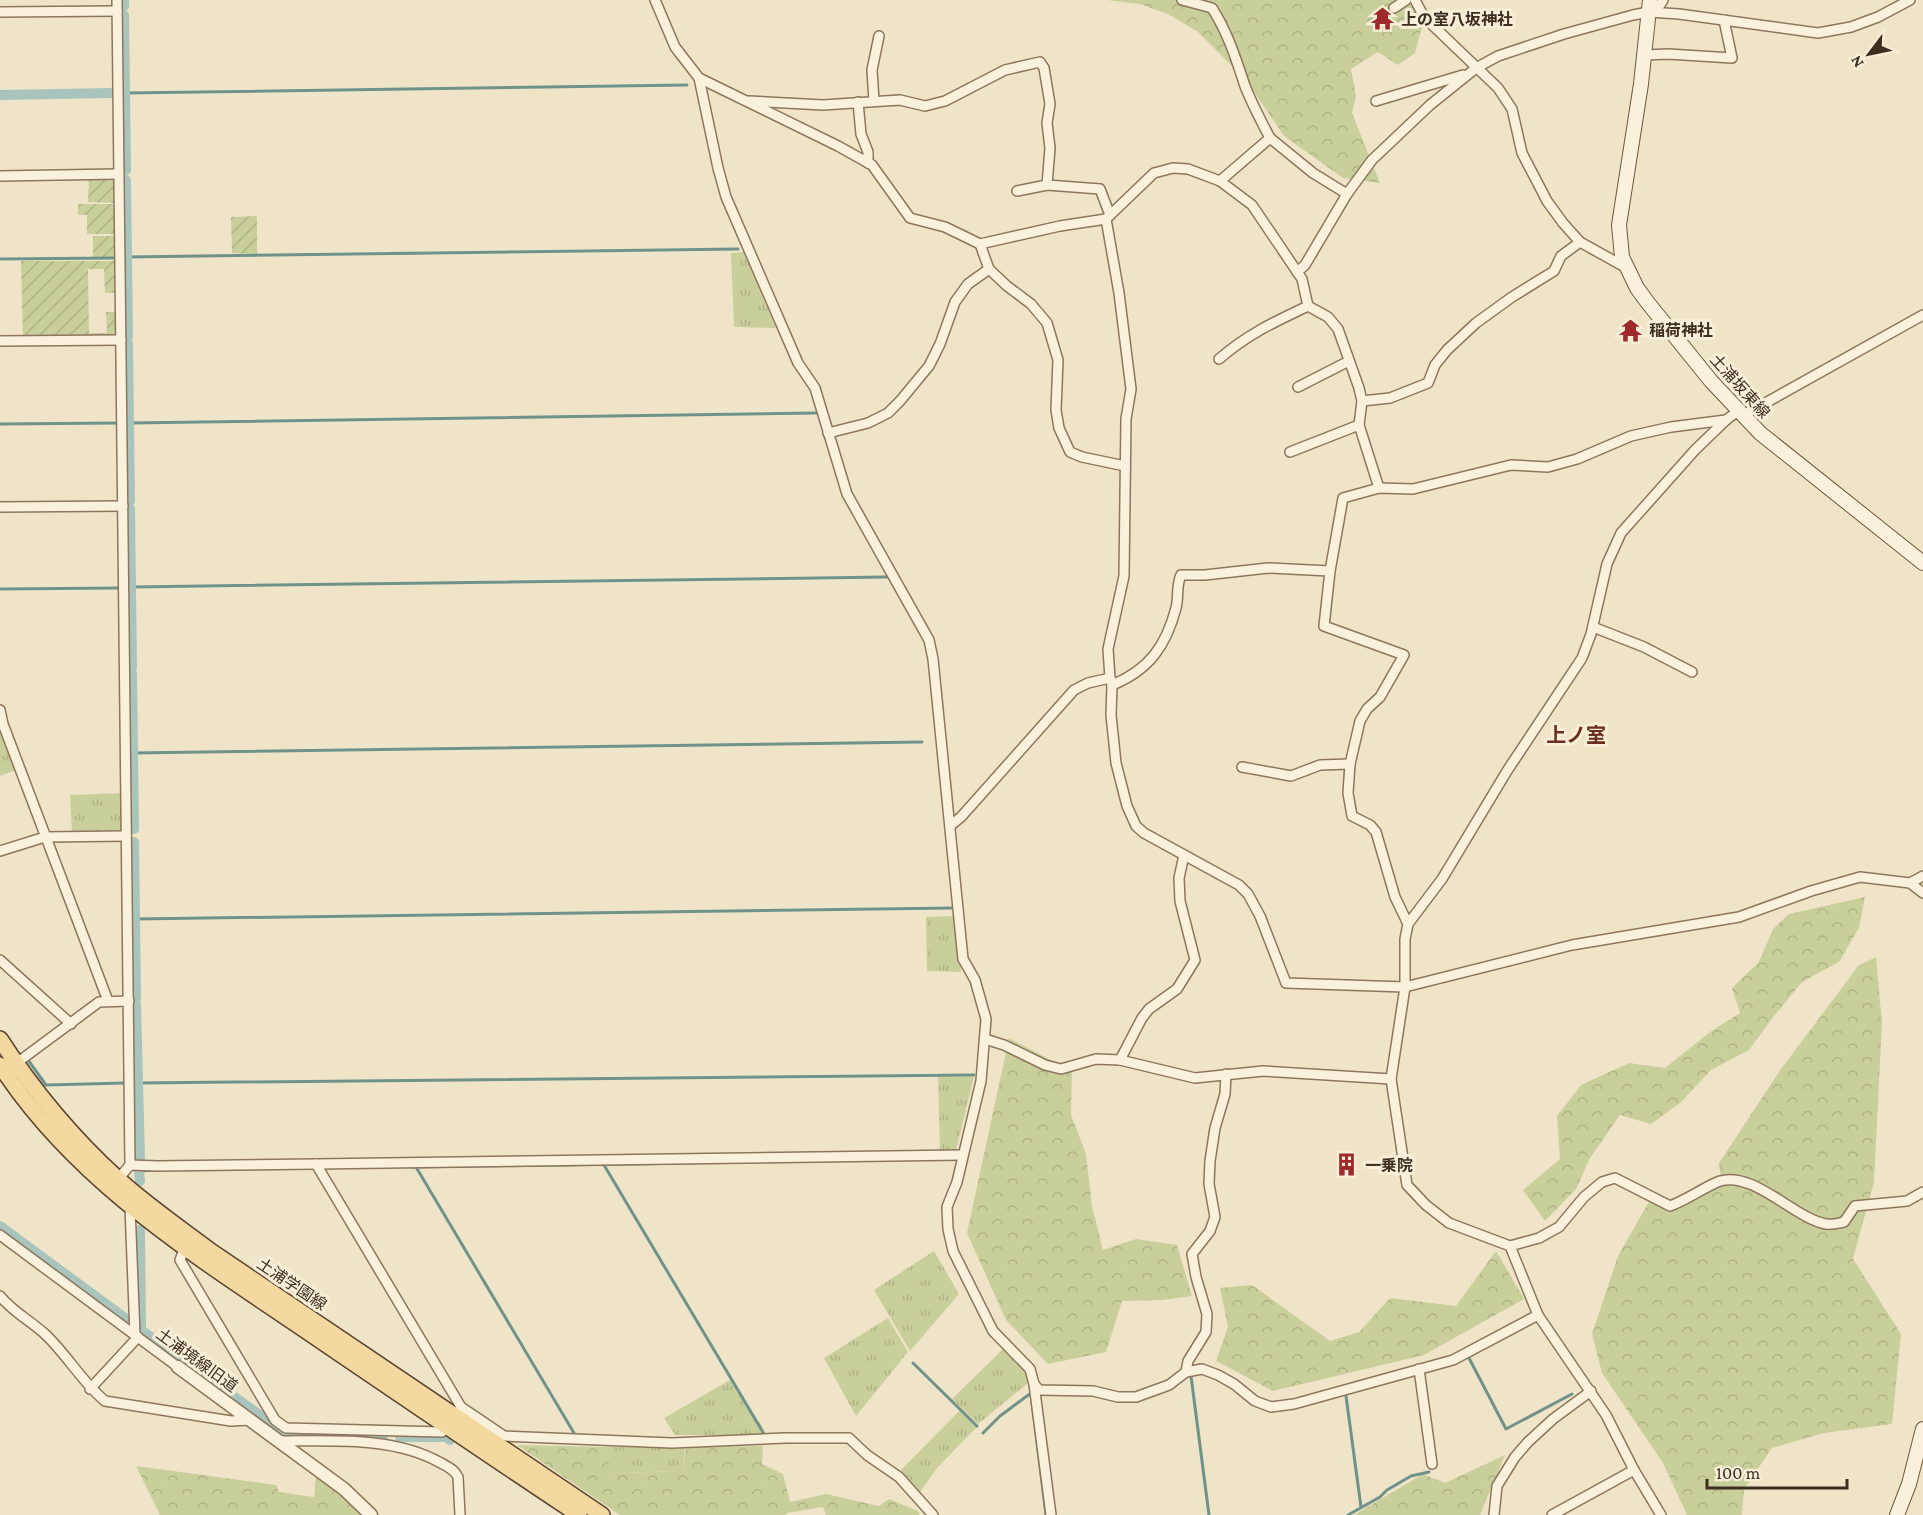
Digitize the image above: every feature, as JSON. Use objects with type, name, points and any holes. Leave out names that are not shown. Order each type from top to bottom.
[{"type":"main road","name":"土浦坂東線","points":[[1652,8],[1619,225],[1625,267],[1653,309],[1740,414],[1781,450],[1923,563]]},
{"type":"main road","name":"土浦学園線","points":[[0,1039],[5,1069],[28,1104],[85,1167],[114,1184],[188,1243]]},
{"type":"main road","name":"土浦学園線","points":[[114,1184],[130,1207],[602,1515]]},
{"type":"main road","points":[[1897,1515],[1909,1484],[1923,1429]]},
{"type":"main road","name":"土浦学園線","points":[[496,1444],[579,1515]]},
{"type":"street","points":[[114,1184],[130,1164],[117,0]]},
{"type":"street","points":[[655,0],[675,47],[699,78],[726,197],[798,363],[815,388],[847,494],[929,640],[951,825],[963,959],[975,980],[986,1019],[981,1081],[957,1182],[947,1207],[948,1229],[953,1251],[993,1331],[1030,1369],[1034,1384],[1051,1515]]},
{"type":"street","points":[[1182,0],[1212,8],[1218,16],[1232,42],[1246,88],[1270,138],[1313,173],[1347,194]]},
{"type":"street","points":[[1394,8],[1407,0]]},
{"type":"street","points":[[1414,0],[1424,17],[1472,70],[1498,88],[1512,109],[1522,153],[1547,201],[1580,242],[1625,267]]},
{"type":"street","points":[[1376,101],[1472,70],[1498,56],[1652,8],[1663,0]]},
{"type":"street","points":[[1652,8],[1818,33],[1851,27],[1878,17],[1910,0]]},
{"type":"street","points":[[0,12],[117,11]]},
{"type":"street","points":[[1645,55],[1732,58],[1724,20]]},
{"type":"street","points":[[874,101],[872,70],[879,36]]},
{"type":"street","points":[[744,100],[823,105],[900,100],[925,105],[945,101],[1005,70],[1040,62],[1044,68],[1050,104],[1047,123],[1050,148],[1047,185]]},
{"type":"street","points":[[1297,273],[1305,265],[1347,194],[1372,160],[1430,105],[1472,70]]},
{"type":"street","points":[[699,78],[872,165],[910,218],[945,227],[980,244],[1108,217],[1154,173],[1173,168],[1188,169],[1220,181],[1252,205],[1302,279],[1308,306],[1329,317],[1338,329],[1362,401],[1359,425],[1379,488]]},
{"type":"street","points":[[858,102],[861,134],[868,152],[868,163]]},
{"type":"street","points":[[1220,181],[1270,138]]},
{"type":"street","points":[[0,176],[118,174]]},
{"type":"street","points":[[1017,191],[1047,185],[1100,189],[1108,217],[1131,389],[1126,419],[1124,576],[1108,649],[1116,763],[1127,806],[1136,826],[1144,833],[1239,885],[1248,894],[1260,916],[1286,983],[1405,987],[1572,945],[1739,917],[1860,877],[1910,883],[1923,893]]},
{"type":"street","points":[[1362,401],[1390,398],[1428,383],[1435,365],[1447,350],[1476,323],[1554,271],[1561,256],[1580,242]]},
{"type":"street","points":[[980,244],[989,269],[1031,304],[1047,323],[1058,360],[1056,410],[1059,428],[1070,453],[1125,465]]},
{"type":"street","points":[[828,433],[868,423],[888,413],[900,401],[929,366],[940,344],[955,302],[968,284],[989,269]]},
{"type":"street","points":[[1219,359],[1240,341],[1265,326],[1308,306]]},
{"type":"street","points":[[1408,924],[1395,897],[1376,832],[1370,825],[1352,816],[1348,793],[1350,764],[1360,721],[1367,709],[1380,697],[1404,655],[1324,626],[1330,571],[1343,498],[1379,488],[1413,489],[1511,465],[1548,467],[1577,459],[1630,436],[1671,427],[1726,420],[1923,315]]},
{"type":"street","points":[[0,341],[121,340]]},
{"type":"street","points":[[1298,387],[1349,361]]},
{"type":"street","points":[[1726,420],[1688,457],[1621,533],[1607,564],[1593,627],[1582,658],[1507,771],[1442,879],[1408,924],[1405,939],[1405,987],[1391,1079],[1407,1185],[1426,1205],[1449,1223],[1510,1246],[1539,1238],[1559,1227],[1584,1197],[1602,1182],[1615,1178],[1670,1206],[1721,1181],[1737,1181],[1768,1192],[1808,1218],[1828,1224],[1844,1222],[1855,1206],[1907,1201],[1923,1192]]},
{"type":"street","points":[[1290,452],[1359,425]]},
{"type":"street","points":[[0,507],[123,506]]},
{"type":"street","points":[[951,825],[961,817],[1074,690],[1088,683],[1111,682],[1131,677],[1142,669],[1161,646],[1177,605],[1180,575],[1205,575],[1268,568],[1330,571]]},
{"type":"street","points":[[1593,627],[1644,647],[1692,672]]},
{"type":"street","points":[[0,710],[3,724],[108,1001]]},
{"type":"street","points":[[1242,767],[1291,776],[1320,765],[1350,764]]},
{"type":"street","points":[[0,851],[45,837],[126,836]]},
{"type":"street","points":[[1120,1060],[1142,1018],[1149,1009],[1177,989],[1195,960],[1180,901],[1179,878],[1184,855]]},
{"type":"street","points":[[1910,883],[1923,876]]},
{"type":"street","points":[[0,960],[71,1024]]},
{"type":"street","points":[[5,1069],[99,1002],[129,1001]]},
{"type":"street","points":[[986,1039],[1045,1065],[1060,1069],[1096,1059],[1120,1060],[1196,1078],[1263,1071],[1391,1079]]},
{"type":"street","points":[[1186,1372],[1188,1361],[1206,1332],[1208,1314],[1196,1277],[1192,1254],[1210,1231],[1215,1217],[1209,1184],[1210,1161],[1215,1128],[1225,1094],[1226,1074]]},
{"type":"street","points":[[130,1164],[318,1167],[962,1155]]},
{"type":"street","points":[[318,1167],[455,1417],[496,1444],[672,1443],[785,1437],[849,1438],[867,1455],[899,1477],[933,1515]]},
{"type":"street","points":[[90,1389],[136,1336],[130,1207]]},
{"type":"street","name":"土浦境線旧道","points":[[0,1235],[344,1489],[371,1515]]},
{"type":"street","points":[[188,1243],[180,1260],[275,1420],[286,1428],[442,1432],[455,1417]]},
{"type":"street","points":[[1510,1246],[1538,1316],[1591,1391],[1661,1515]]},
{"type":"street","points":[[0,1296],[8,1306],[46,1335],[74,1365],[90,1389],[105,1401],[231,1421],[250,1420]]},
{"type":"street","points":[[1034,1384],[1039,1390],[1093,1391],[1118,1397],[1136,1397],[1169,1385],[1186,1372],[1202,1369],[1218,1374],[1254,1401],[1271,1407],[1311,1400],[1453,1360],[1538,1316]]},
{"type":"street","points":[[1419,1369],[1432,1464]]},
{"type":"street","points":[[1494,1515],[1497,1486],[1515,1457],[1553,1419],[1591,1391]]},
{"type":"street","points":[[391,1444],[392,1431]]},
{"type":"street","points":[[278,1441],[391,1444],[430,1456],[456,1472],[460,1515]]},
{"type":"street","points":[[1552,1515],[1634,1470]]},
{"type":"green space","points":[[1107,0],[1409,0],[1423,23],[1415,53],[1398,65],[1378,52],[1351,69],[1356,96],[1352,113],[1380,183],[1343,178],[1284,136],[1246,80],[1198,32],[1168,14],[1140,4]]},
{"type":"green space","points":[[89,178],[114,178],[114,203],[88,202]]},
{"type":"green space","points":[[78,204],[114,204],[114,234],[87,234],[87,215],[78,215]]},
{"type":"green space","points":[[257,216],[257,254],[232,253],[231,217]]},
{"type":"green space","points":[[93,236],[114,236],[114,257],[93,257]]},
{"type":"green space","points":[[744,252],[776,328],[734,327],[731,253]]},
{"type":"green space","points":[[21,261],[115,261],[115,293],[105,293],[104,269],[88,269],[89,333],[107,333],[106,312],[115,312],[115,337],[23,338]]},
{"type":"green space","points":[[0,725],[16,770],[0,776]]},
{"type":"green space","points":[[122,793],[122,831],[72,833],[70,795]]},
{"type":"green space","points":[[1865,897],[1859,928],[1839,962],[1802,982],[1749,1050],[1711,1070],[1680,1103],[1651,1124],[1620,1115],[1590,1158],[1576,1189],[1545,1221],[1523,1190],[1560,1159],[1557,1116],[1581,1085],[1629,1063],[1665,1068],[1710,1032],[1740,1013],[1732,988],[1759,962],[1773,929],[1789,914]]},
{"type":"green space","points":[[955,916],[961,972],[927,971],[926,917]]},
{"type":"green space","points":[[1876,957],[1882,1023],[1874,1182],[1853,1259],[1901,1334],[1892,1424],[1824,1433],[1772,1448],[1744,1489],[1742,1515],[1687,1515],[1663,1463],[1602,1373],[1592,1334],[1618,1256],[1650,1200],[1670,1206],[1721,1181],[1719,1163],[1781,1069],[1859,965]]},
{"type":"green space","points":[[1009,1038],[1072,1071],[1071,1115],[1086,1154],[1092,1206],[1103,1250],[1136,1239],[1177,1245],[1192,1296],[1163,1300],[1122,1301],[1106,1352],[1048,1364],[1006,1320],[967,1233]]},
{"type":"green space","points":[[938,1077],[974,1077],[956,1150],[940,1151]]},
{"type":"green space","points":[[934,1251],[959,1294],[910,1351],[874,1290]]},
{"type":"green space","points":[[1496,1251],[1524,1299],[1424,1355],[1273,1391],[1216,1361],[1228,1327],[1220,1288],[1252,1285],[1330,1341],[1359,1332],[1390,1298],[1456,1306]]},
{"type":"green space","points":[[888,1318],[908,1352],[856,1416],[824,1358]]},
{"type":"green space","points":[[1004,1348],[1018,1361],[1029,1379],[1027,1384],[978,1424],[952,1399]]},
{"type":"green space","points":[[730,1380],[757,1422],[760,1422],[766,1435],[675,1435],[664,1418]]},
{"type":"green space","points":[[960,1410],[977,1427],[937,1468],[920,1492],[901,1470]]},
{"type":"green space","points":[[517,1445],[604,1447],[612,1473],[683,1471],[686,1447],[763,1446],[762,1464],[783,1474],[790,1502],[826,1494],[879,1506],[889,1499],[918,1511],[920,1515],[826,1515],[823,1507],[786,1515],[620,1515]]},
{"type":"green space","points":[[604,1447],[685,1447],[683,1471],[611,1473]]},
{"type":"green space","points":[[1505,1455],[1480,1515],[1354,1515],[1423,1474],[1445,1483]]},
{"type":"green space","points":[[136,1466],[276,1485],[279,1492],[314,1497],[316,1475],[363,1515],[160,1515]]},
{"type":"waterway","points":[[124,0],[124,6]]},
{"type":"waterway","points":[[124,15],[126,170]]},
{"type":"waterway","points":[[125,93],[687,85]]},
{"type":"waterway","points":[[0,95],[111,93]]},
{"type":"waterway","points":[[126,180],[128,337]]},
{"type":"waterway","points":[[126,257],[738,249]]},
{"type":"waterway","points":[[0,259],[115,258]]},
{"type":"waterway","points":[[128,344],[130,501]]},
{"type":"waterway","points":[[129,423],[817,413]]},
{"type":"waterway","points":[[0,424],[117,423]]},
{"type":"waterway","points":[[130,509],[132,667]]},
{"type":"waterway","points":[[131,587],[887,577]]},
{"type":"waterway","points":[[0,589],[119,588]]},
{"type":"waterway","points":[[132,673],[134,829]]},
{"type":"waterway","points":[[133,753],[922,742]]},
{"type":"waterway","points":[[134,842],[136,998]]},
{"type":"waterway","points":[[135,919],[953,908]]},
{"type":"waterway","points":[[136,1004],[140,1158]]},
{"type":"waterway","points":[[29,1059],[46,1085],[125,1083]]},
{"type":"waterway","points":[[137,1083],[974,1075]]},
{"type":"waterway","points":[[411,1167],[694,1163]]},
{"type":"waterway","points":[[604,1165],[764,1434]]},
{"type":"waterway","points":[[416,1167],[574,1433]]},
{"type":"waterway","points":[[139,1171],[158,1170]]},
{"type":"waterway","points":[[139,1171],[140,1181]]},
{"type":"waterway","points":[[0,1226],[129,1321]]},
{"type":"waterway","points":[[140,1230],[141,1330],[282,1431],[383,1437]]},
{"type":"waterway","points":[[1469,1358],[1506,1429],[1572,1394]]},
{"type":"waterway","points":[[913,1363],[977,1426]]},
{"type":"waterway","points":[[1191,1376],[1209,1515]]},
{"type":"waterway","points":[[983,1433],[1000,1416],[1031,1393],[1046,1515]]},
{"type":"waterway","points":[[1346,1396],[1361,1507]]},
{"type":"waterway","points":[[400,1437],[446,1437],[450,1440]]},
{"type":"waterway","points":[[1348,1515],[1411,1476],[1429,1472]]},
{"type":"place","name":"上の室八坂神社","points":[[1383,19]]},
{"type":"place","name":"稲荷神社","points":[[1631,330]]},
{"type":"place","name":"一乗院","points":[[1347,1165]]},
{"type":"district","name":"上ノ室","points":[[1576,735]]}]
